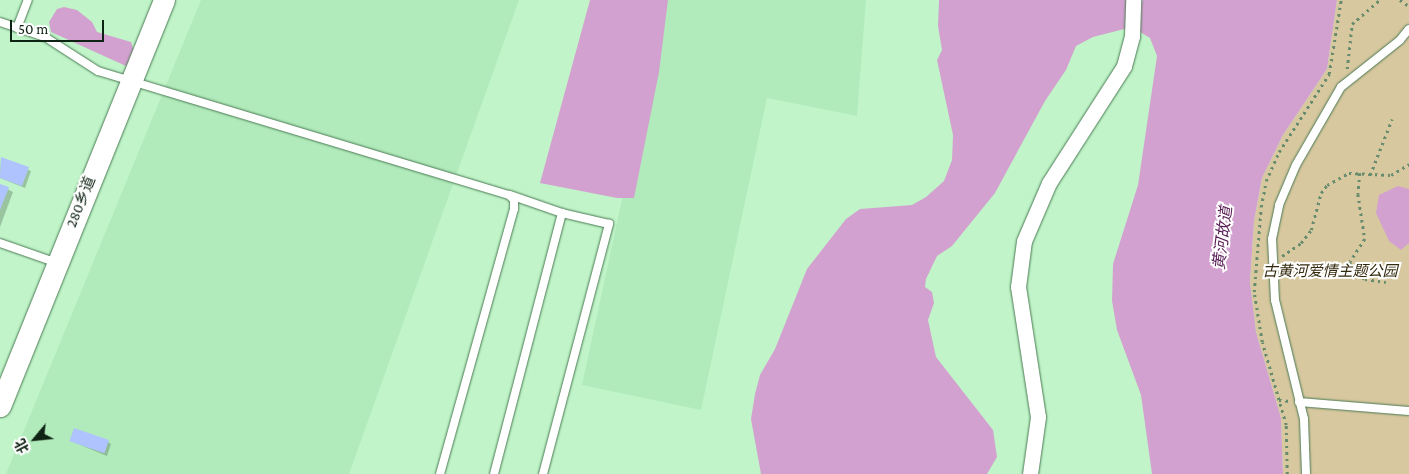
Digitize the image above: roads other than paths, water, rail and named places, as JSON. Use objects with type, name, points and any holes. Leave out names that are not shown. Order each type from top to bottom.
[{"type":"street","name":"280乡道","points":[[0,406],[164,0]]},
{"type":"street","points":[[1030,474],[1038,417],[1018,287],[1024,242],[1049,183],[1124,66],[1132,36],[1133,0]]},
{"type":"lane","points":[[17,28],[28,0]]},
{"type":"lane","points":[[0,22],[45,37],[98,71],[132,79],[562,213],[609,224],[543,474]]},
{"type":"lane","points":[[1306,474],[1304,419],[1275,300],[1272,239],[1279,205],[1296,165],[1341,87],[1400,40],[1409,29]]},
{"type":"lane","points":[[440,474],[514,209],[514,200],[509,195]]},
{"type":"lane","points":[[494,474],[562,213]]},
{"type":"lane","points":[[0,243],[57,263]]},
{"type":"lane","points":[[1299,402],[1409,411]]},
{"type":"water","points":[[590,0],[668,0],[659,72],[634,198],[617,198],[540,183]]},
{"type":"water","name":"黄河故道","points":[[939,0],[1127,0],[1133,6],[1143,0],[1337,0],[1327,69],[1283,135],[1262,178],[1254,221],[1250,282],[1256,332],[1281,418],[1283,474],[1152,474],[1141,395],[1117,330],[1112,301],[1113,264],[1138,185],[1157,56],[1150,38],[1132,27],[1093,37],[1076,46],[1066,70],[1045,101],[995,193],[952,246],[937,256],[926,279],[925,287],[932,292],[934,303],[928,320],[936,357],[993,430],[997,457],[987,474],[761,474],[751,419],[755,394],[760,375],[775,349],[807,269],[846,219],[860,209],[912,205],[926,197],[944,181],[952,160],[953,135],[937,60],[942,50],[938,26]]},
{"type":"water","points":[[64,7],[77,10],[92,22],[97,32],[131,42],[134,51],[131,61],[126,66],[51,32],[49,22],[57,9]]},
{"type":"water","points":[[1398,186],[1409,189],[1409,243],[1401,250],[1389,241],[1376,213],[1379,195]]},
{"type":"park label","name":"古黄河爱情主题公园","points":[[1330,272]]}]
